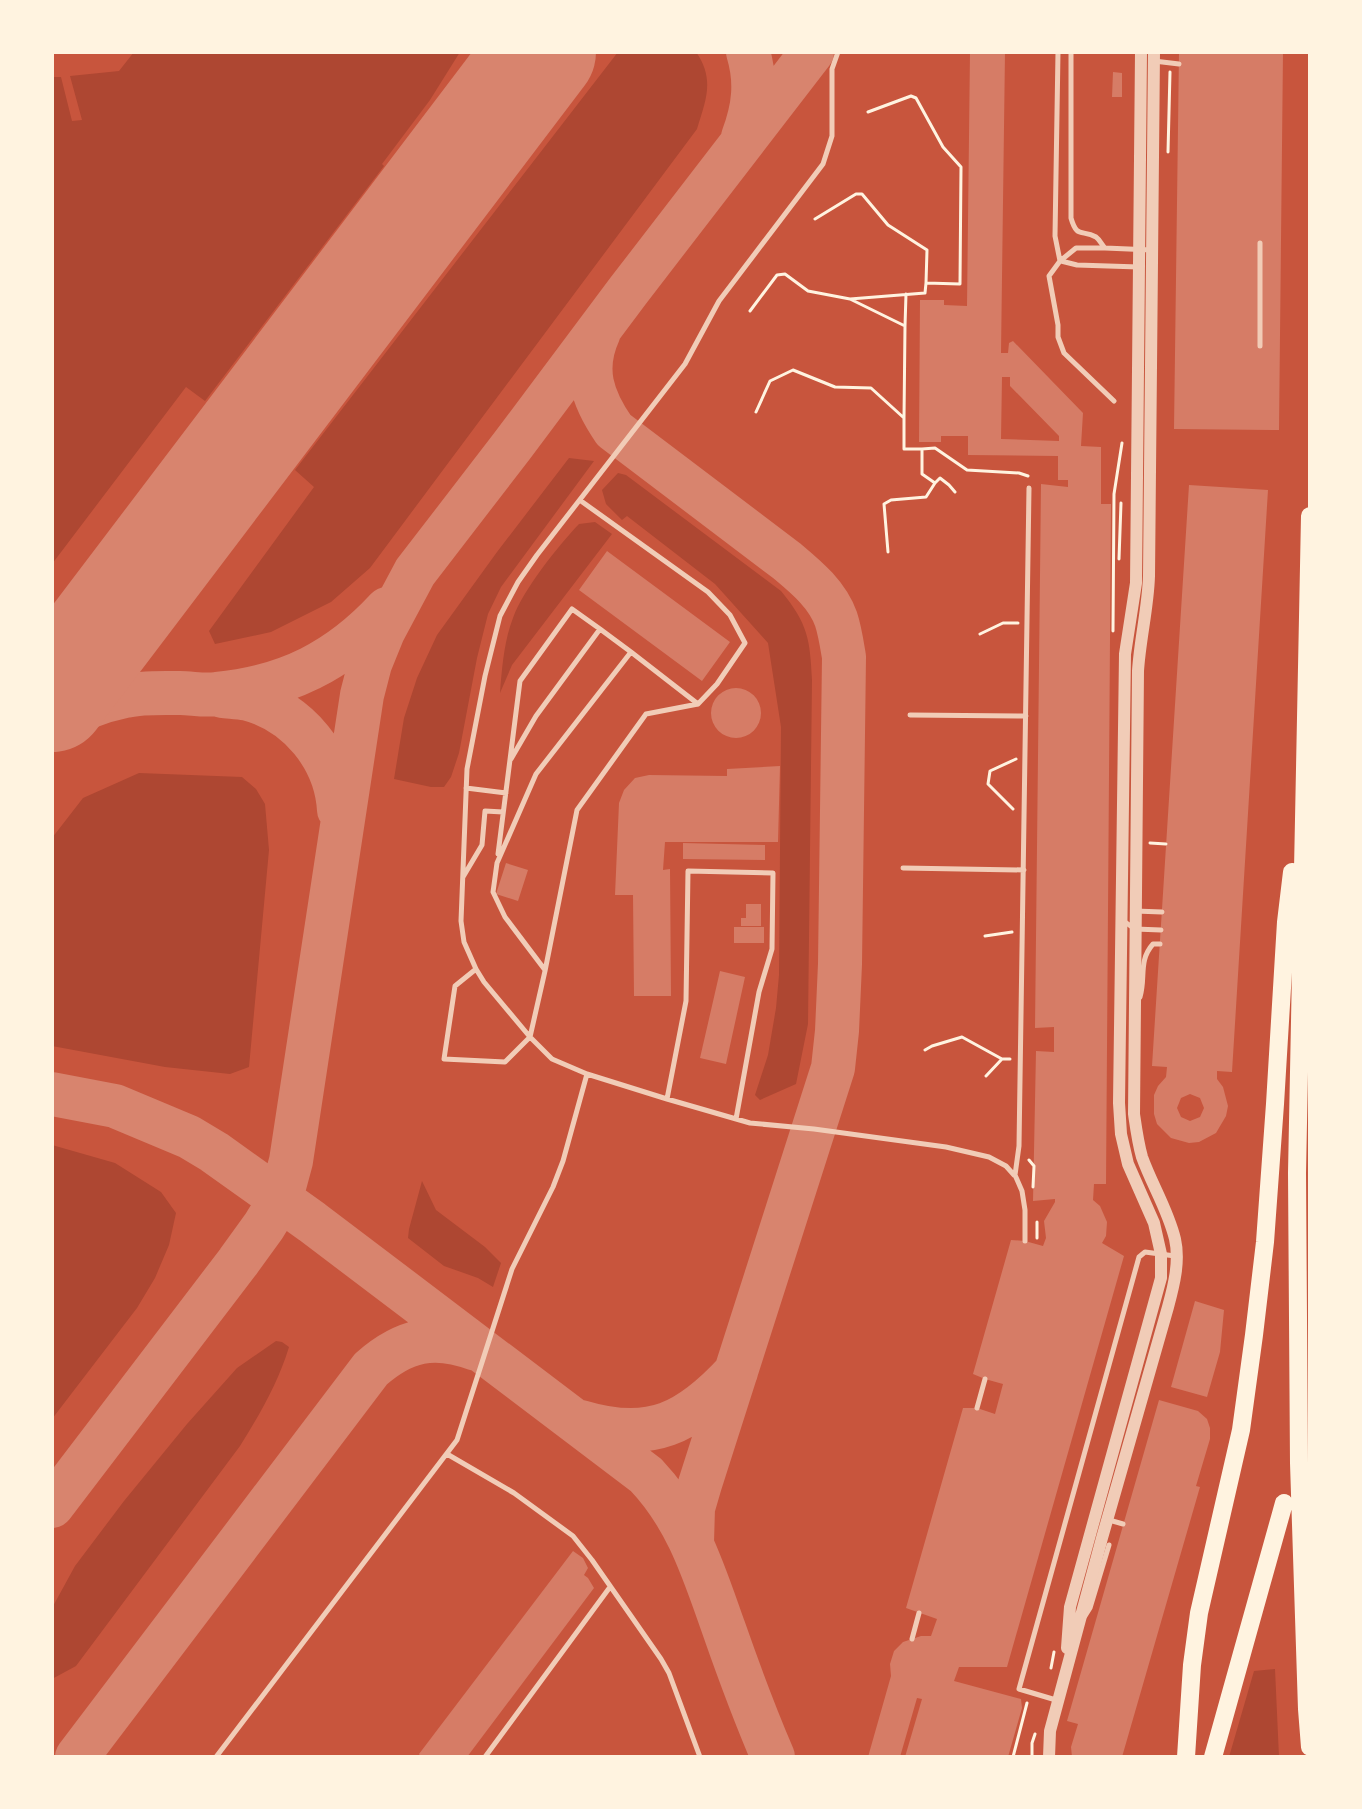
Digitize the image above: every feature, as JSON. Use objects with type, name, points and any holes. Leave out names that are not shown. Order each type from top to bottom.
[{"type":"highway","points":[[1310,516],[1297,1188],[1299,1463],[1310,1747]]},
{"type":"highway","points":[[1186,1757],[1199,1613],[1241,1430],[1254,1335],[1266,1227],[1286,922],[1304,781]]},
{"type":"highway","points":[[1213,1757],[1284,1503]]},
{"type":"street","points":[[1101,1517],[1174,1285],[1176,1256],[1168,1217],[1143,1160],[1134,1114],[1138,671],[1149,576],[1146,267],[1139,249],[1148,57]]},
{"type":"street","points":[[1049,1757],[1050,1731],[1100,1538],[1101,1517],[1161,1278],[1161,1254],[1154,1223],[1128,1164],[1121,1134],[1119,1103],[1125,654],[1136,583],[1146,267],[1153,250],[1148,57]]},
{"type":"street","points":[[1065,1677],[1070,1607],[1100,1538]]},
{"type":"lane","points":[[838,52],[832,69],[832,136],[823,164],[719,301],[685,364],[518,582],[500,616],[467,769],[461,921],[464,942],[484,982],[552,1059],[587,1074],[750,1123],[946,1147],[989,1157],[1015,1175],[1022,1191],[1025,1241]]},
{"type":"lane","points":[[1058,52],[1055,236],[1060,261]]},
{"type":"lane","points":[[1071,52],[1071,218],[1078,233],[1095,237],[1105,248]]},
{"type":"lane","points":[[1148,57],[1179,64]]},
{"type":"lane","points":[[1260,243],[1260,346]]},
{"type":"lane","points":[[1114,401],[1064,353],[1058,337],[1049,276],[1060,261],[1076,248],[1153,250]]},
{"type":"lane","points":[[1060,261],[1077,265],[1146,267]]},
{"type":"lane","points":[[1015,1175],[1019,1146],[1029,488]]},
{"type":"lane","points":[[476,969],[455,986],[444,1059],[505,1062],[530,1037],[577,810],[646,714],[698,704],[717,684],[745,643],[730,615],[708,592],[581,501]]},
{"type":"lane","points":[[545,971],[505,917],[493,892],[520,681],[572,609],[698,704]]},
{"type":"lane","points":[[509,764],[536,716],[600,629]]},
{"type":"lane","points":[[497,863],[536,774],[631,652]]},
{"type":"lane","points":[[910,715],[1026,716]]},
{"type":"lane","points":[[466,788],[506,793]]},
{"type":"lane","points":[[463,878],[482,845],[485,811],[503,812]]},
{"type":"lane","points":[[903,868],[1024,870]]},
{"type":"lane","points":[[667,1099],[686,1001],[688,871],[773,873],[772,949],[759,992],[736,1119]]},
{"type":"lane","points":[[1161,930],[1135,929],[1121,919],[1135,910],[1162,912]]},
{"type":"lane","points":[[1134,1013],[1143,986],[1146,952],[1153,944],[1160,944]]},
{"type":"lane","points":[[216,1757],[457,1440],[512,1269],[563,1161],[587,1074]]},
{"type":"lane","points":[[1058,1700],[1019,1689],[1139,1257],[1145,1252],[1176,1256]]},
{"type":"lane","points":[[977,1408],[985,1379]]},
{"type":"lane","points":[[447,1454],[514,1493],[573,1536],[661,1659],[700,1757]]},
{"type":"lane","points":[[1101,1517],[1123,1524]]},
{"type":"lane","points":[[1100,1538],[1117,1547]]},
{"type":"lane","points":[[485,1757],[610,1587]]},
{"type":"lane","points":[[912,1639],[919,1613]]},
{"type":"path","points":[[868,112],[911,96],[916,98],[943,147],[961,167],[960,284],[926,283]]},
{"type":"path","points":[[815,219],[856,194],[862,194],[888,225],[927,250],[925,293],[850,299]]},
{"type":"path","points":[[750,311],[777,275],[785,274],[808,291],[850,299],[905,326]]},
{"type":"path","points":[[906,294],[904,449],[922,449],[922,474],[935,483]]},
{"type":"path","points":[[756,412],[770,381],[793,370],[835,387],[871,388],[904,418]]},
{"type":"path","points":[[888,552],[884,504],[891,500],[926,497],[940,478],[955,492]]},
{"type":"path","points":[[980,634],[1003,623],[1027,624]]},
{"type":"path","points":[[1025,757],[990,771],[988,784],[1020,817],[1025,818]]},
{"type":"path","points":[[985,936],[1023,931]]},
{"type":"path","points":[[925,1050],[962,1037],[1002,1059],[1020,1060]]},
{"type":"path","points":[[986,1076],[1002,1059]]},
{"type":"path","points":[[1013,1757],[1028,1705],[1019,1689]]},
{"type":"shaded area","points":[[134,52],[460,52],[430,100],[382,164],[384,166],[205,401],[186,387],[52,564],[52,77],[61,77],[72,121],[82,120],[70,76],[119,71]]},
{"type":"shaded area","points":[[618,52],[696,52],[707,81],[706,99],[697,129],[370,568],[331,602],[271,632],[215,644],[209,631],[314,487],[295,470]]},
{"type":"shaded area","points":[[569,458],[594,461],[501,587],[488,614],[459,753],[451,777],[444,787],[394,779],[404,718],[417,678],[437,635]]},
{"type":"shaded area","points":[[618,473],[626,475],[781,591],[806,632],[812,680],[808,1024],[796,1084],[760,1100],[755,1095],[768,1055],[779,975],[781,727],[768,643],[715,584],[627,516],[622,520],[606,504],[602,490]]},
{"type":"shaded area","points":[[595,522],[612,534],[512,665],[500,693],[507,636],[518,607],[552,556],[579,524]]},
{"type":"shaded area","points":[[139,773],[242,777],[256,789],[265,804],[269,850],[249,1067],[230,1074],[165,1067],[52,1046],[52,838],[83,798]]},
{"type":"shaded area","points":[[52,1145],[115,1163],[161,1192],[176,1213],[169,1245],[155,1278],[137,1308],[52,1419]]},
{"type":"shaded area","points":[[422,1181],[436,1210],[501,1263],[493,1287],[444,1266],[408,1238]]},
{"type":"shaded area","points":[[276,1341],[289,1347],[285,1360],[268,1398],[240,1446],[76,1666],[52,1679],[52,1608],[75,1566],[187,1424],[237,1368]]},
{"type":"shaded area","points":[[1275,1669],[1279,1757],[1229,1757],[1254,1671]]},
{"type":"building","points":[[970,52],[1005,52],[1001,353],[1008,353],[1009,343],[1013,341],[1083,413],[1081,446],[1101,447],[1101,504],[1111,504],[1106,1184],[1094,1184],[1093,1200],[1100,1206],[1107,1222],[1102,1243],[1124,1256],[1007,1667],[959,1667],[954,1681],[1021,1699],[1022,1708],[1008,1757],[905,1757],[922,1699],[917,1698],[900,1757],[868,1757],[891,1676],[890,1664],[894,1651],[903,1642],[931,1636],[937,1619],[906,1608],[963,1408],[977,1408],[995,1414],[1003,1384],[973,1374],[1011,1240],[1043,1246],[1046,1238],[1044,1221],[1055,1202],[1055,1199],[1033,1201],[1036,1051],[1054,1052],[1054,1027],[1035,1028],[1041,484],[1068,487],[1068,480],[1058,480],[1058,456],[968,455],[968,436],[941,436],[941,442],[919,442],[920,300],[944,300],[944,305],[967,306]],"holes":[[[1002,377],[1010,377],[1010,386],[1059,436],[1059,441],[1001,439]]]},
{"type":"building","points":[[1179,52],[1283,52],[1279,430],[1174,429]]},
{"type":"building","points":[[1113,72],[1122,73],[1122,97],[1112,97]]},
{"type":"building","points":[[1189,485],[1268,490],[1232,1072],[1217,1071],[1228,1106],[1216,1133],[1199,1142],[1189,1143],[1171,1138],[1157,1124],[1154,1095],[1166,1077],[1167,1067],[1152,1066]],"holes":[[[1190,1094],[1200,1098],[1204,1108],[1200,1117],[1190,1121],[1181,1117],[1177,1108],[1181,1098]]]},
{"type":"building","points":[[607,551],[730,642],[702,681],[579,590]]},
{"type":"building","points":[[736,688],[754,695],[761,713],[754,731],[736,738],[718,731],[711,713],[718,695]]},
{"type":"building","points":[[780,766],[778,842],[665,842],[663,870],[670,869],[671,996],[634,996],[633,895],[615,895],[619,803],[624,790],[635,778],[649,775],[727,776],[727,769]]},
{"type":"building","points":[[683,843],[765,845],[765,860],[683,859]]},
{"type":"building","points":[[506,863],[528,870],[518,901],[496,894]]},
{"type":"building","points":[[746,904],[761,904],[761,926],[741,926],[741,918],[746,918]]},
{"type":"building","points":[[734,927],[764,927],[764,943],[734,943]]},
{"type":"building","points":[[720,971],[745,977],[726,1064],[700,1058]]},
{"type":"building","points":[[1195,1301],[1224,1310],[1220,1352],[1207,1397],[1171,1387]]},
{"type":"building","points":[[1159,1400],[1198,1411],[1207,1419],[1210,1439],[1196,1486],[1200,1487],[1122,1757],[1072,1757],[1071,1747],[1078,1724],[1067,1721]]},
{"type":"building","points":[[573,1551],[583,1558],[588,1568],[584,1575],[594,1588],[467,1757],[421,1757],[419,1754]]},
{"type":"taxiway","points":[[743,137],[753,95],[753,74],[748,52]]},
{"type":"taxiway","points":[[52,1506],[238,1262],[281,1198],[291,1161],[362,695],[383,632],[415,572],[812,52]]},
{"type":"taxiway","points":[[599,332],[590,371],[595,395],[614,430],[808,580],[832,610],[844,657],[840,964],[833,1068],[700,1484],[693,1508],[692,1542]]},
{"type":"taxiway","points":[[52,726],[87,708],[125,696],[152,693],[217,694],[289,678],[331,657],[387,609]]},
{"type":"taxiway","points":[[222,696],[245,698],[266,705],[298,726],[322,755],[331,773],[339,810]]},
{"type":"taxiway","points":[[52,1094],[115,1106],[189,1137],[214,1152],[312,1222],[646,1475],[684,1528],[773,1757]]},
{"type":"taxiway","points":[[77,1757],[371,1369],[395,1351],[420,1342],[447,1341],[476,1349]]},
{"type":"taxiway","points":[[581,1422],[628,1430],[667,1424],[702,1404],[736,1372]]},
{"type":"runway","points":[[52,697],[541,52]]}]
